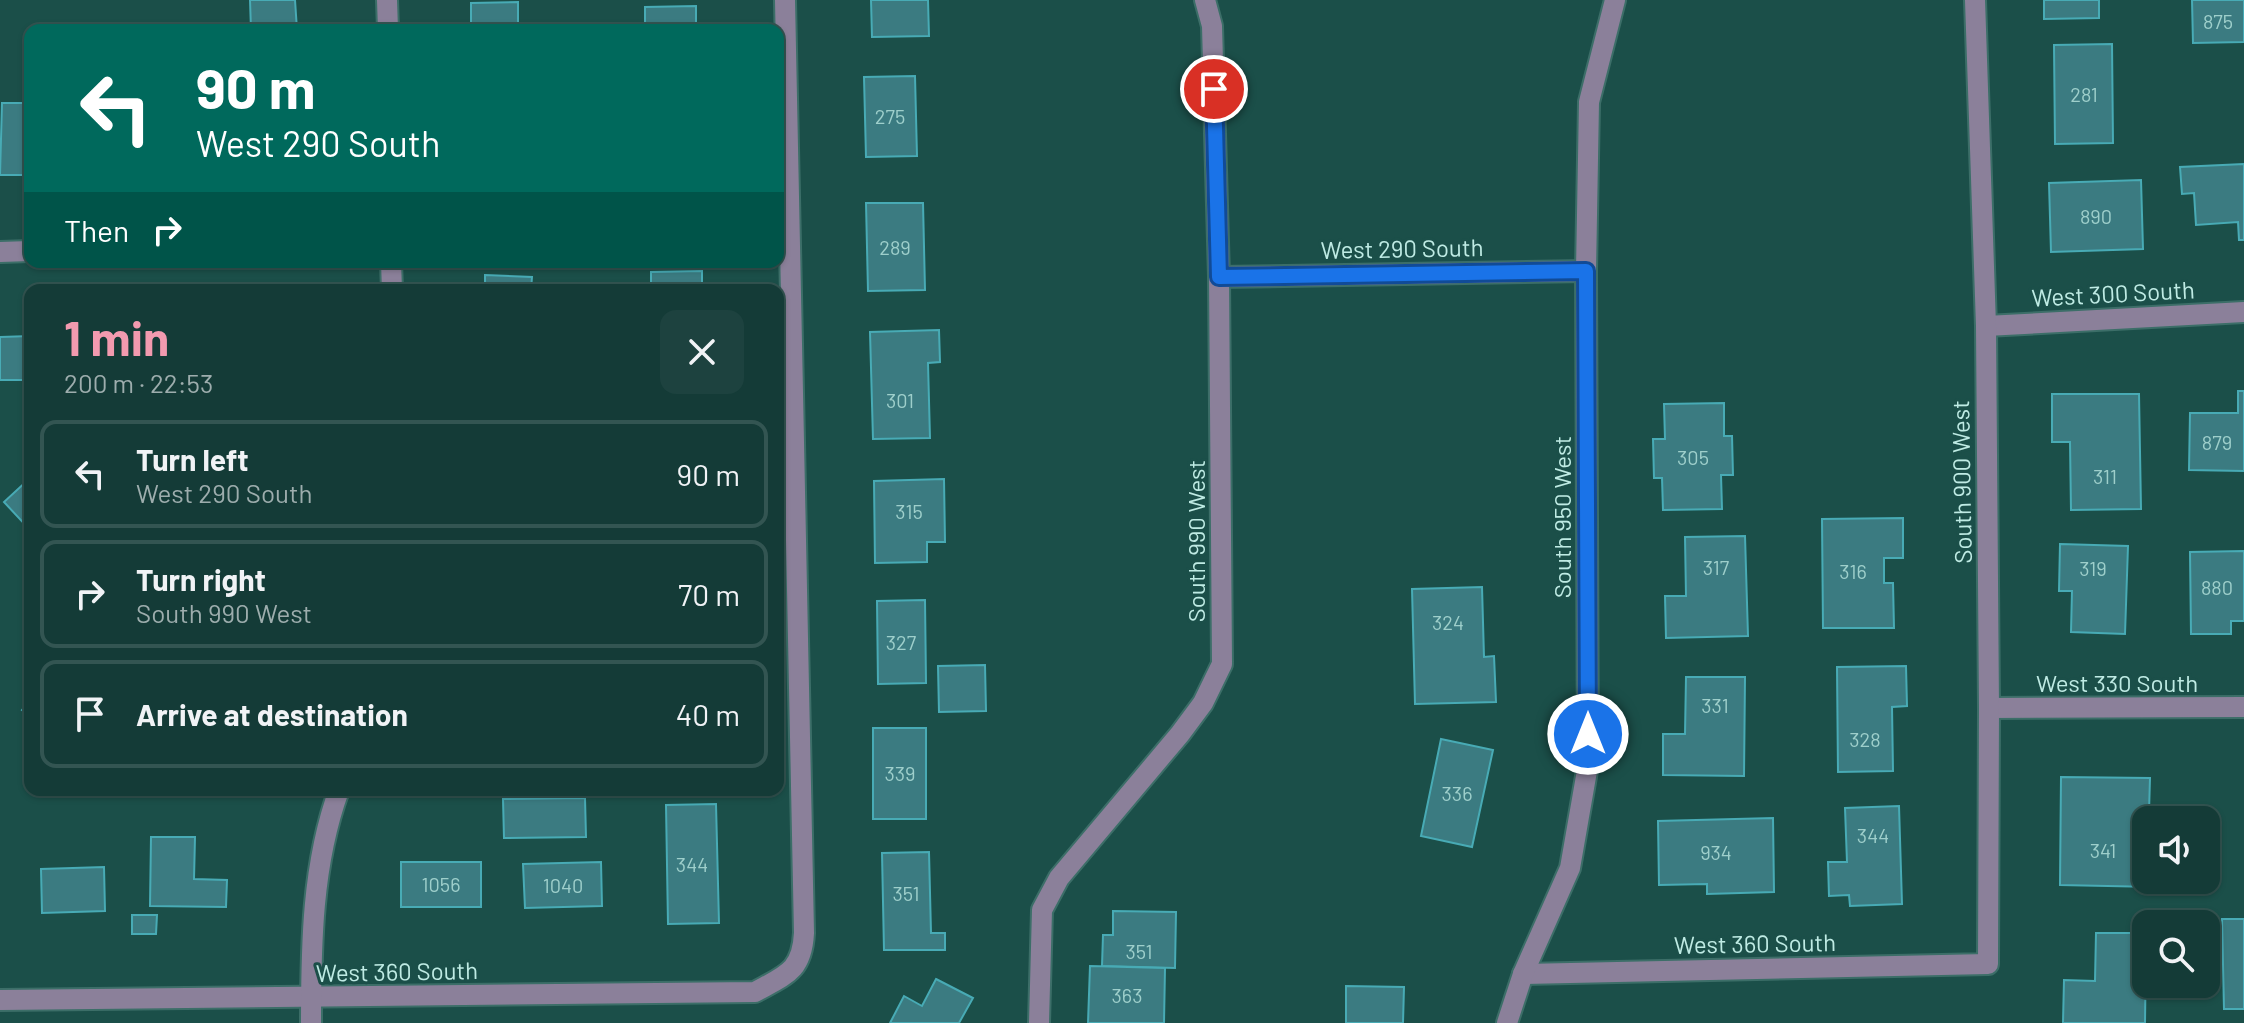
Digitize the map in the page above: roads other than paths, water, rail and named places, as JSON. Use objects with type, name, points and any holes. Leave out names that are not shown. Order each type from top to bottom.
[{"type":"street","points":[[387,0],[388,24]]},
{"type":"street","name":"West 360 South","points":[[0,1000],[755,992],[790,973],[797,965],[803,949],[804,933],[785,0]]},
{"type":"street","name":"South 990 West","points":[[1039,1023],[1042,910],[1059,878],[1203,703],[1222,664],[1219,277],[1212,26],[1205,0]]},
{"type":"street","name":"South 950 West","points":[[1507,1023],[1523,974],[1570,868],[1588,765],[1586,271],[1589,102],[1615,0]]},
{"type":"street","name":"South 900 West","points":[[1975,0],[1986,326],[1988,964]]},
{"type":"street","points":[[0,252],[24,251]]},
{"type":"street","name":"West 290 South","points":[[1219,277],[1586,271]]},
{"type":"street","name":"West 300 South","points":[[1986,326],[2244,312]]},
{"type":"street","name":"West 330 South","points":[[1989,708],[2244,707]]},
{"type":"street","points":[[311,1023],[317,872],[337,796]]},
{"type":"street","name":"West 360 South","points":[[1523,974],[1988,964]]}]
